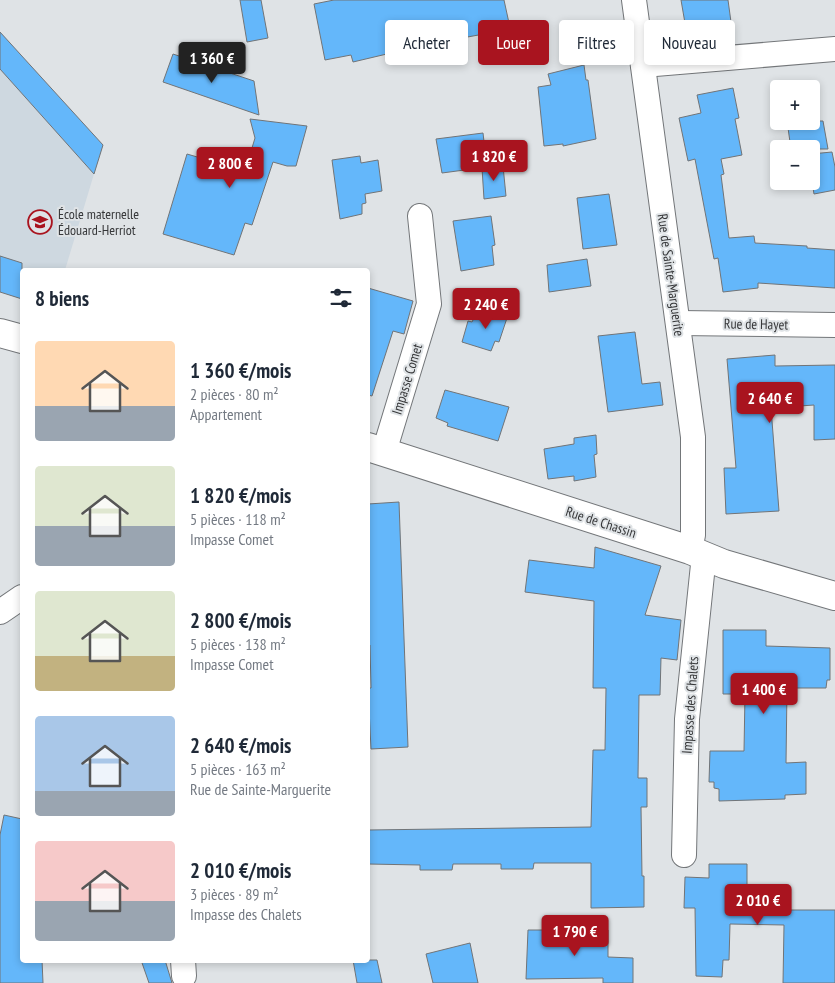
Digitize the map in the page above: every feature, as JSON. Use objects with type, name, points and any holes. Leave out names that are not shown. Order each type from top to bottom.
[{"type":"street","name":"Rue de Sainte-Marguerite","points":[[634,0],[693,437],[693,535],[697,553]]},
{"type":"street","points":[[643,65],[835,48]]},
{"type":"street","name":"Impasse Comet","points":[[376,449],[429,304],[420,216]]},
{"type":"street","name":"Rue de Hayet","points":[[678,323],[835,325]]},
{"type":"street","points":[[0,333],[20,339]]},
{"type":"street","name":"Rue de Chassin","points":[[376,449],[697,553],[724,564],[835,596]]},
{"type":"street","name":"Impasse des Chalets","points":[[684,855],[687,719],[697,553]]},
{"type":"street","points":[[0,612],[20,597]]},
{"type":"shaded area","name":"École maternelle Édouard-Herriot","points":[[0,69],[94,174],[66,268],[20,268],[20,298],[0,292]]},
{"type":"building","points":[[240,0],[261,0],[268,38],[247,42]]},
{"type":"building","points":[[334,0],[504,0],[508,20],[478,20],[478,35],[468,37],[468,20],[385,20],[385,54],[353,62],[351,55],[325,60],[314,4]]},
{"type":"building","points":[[681,0],[728,0],[731,20],[684,20]]},
{"type":"building","points":[[0,32],[103,145],[94,174],[0,69]]},
{"type":"building","points":[[173,54],[254,81],[259,115],[163,82]]},
{"type":"building","points":[[584,65],[586,80],[588,80],[596,139],[563,146],[563,144],[544,146],[538,87],[551,85],[548,74]]},
{"type":"building","points":[[733,88],[739,118],[735,119],[742,155],[721,159],[724,174],[721,175],[729,238],[754,236],[755,243],[807,246],[807,248],[835,250],[835,288],[758,283],[758,288],[723,292],[718,258],[714,259],[695,159],[688,161],[679,118],[701,113],[697,95]]},
{"type":"building","points":[[250,119],[307,126],[296,166],[287,166],[273,162],[252,225],[245,223],[234,255],[163,234],[187,154],[245,171],[255,138]]},
{"type":"building","points":[[820,121],[823,121],[828,149],[820,149],[820,140],[790,140],[788,130],[820,130]]},
{"type":"building","points":[[483,133],[487,167],[442,173],[436,139]]},
{"type":"building","points":[[832,152],[835,167],[835,190],[814,194],[813,190],[820,190],[820,153]]},
{"type":"building","points":[[360,156],[361,163],[378,160],[382,191],[365,194],[366,203],[362,204],[362,214],[340,219],[332,160]]},
{"type":"building","points":[[503,166],[506,196],[484,199],[482,168]]},
{"type":"building","points":[[609,194],[617,245],[583,249],[577,198]]},
{"type":"building","points":[[491,216],[495,245],[492,246],[494,265],[461,271],[453,221]]},
{"type":"building","points":[[0,256],[22,263],[22,268],[20,268],[20,298],[0,292]]},
{"type":"building","points":[[587,259],[591,286],[549,292],[547,265]]},
{"type":"building","points":[[370,289],[413,301],[404,334],[393,331],[372,396],[370,396]]},
{"type":"building","points":[[488,309],[508,315],[499,342],[495,341],[491,351],[462,342],[468,321],[472,322],[474,318],[483,321]]},
{"type":"building","points":[[635,332],[642,384],[660,382],[663,405],[608,412],[598,336]]},
{"type":"building","points":[[775,355],[775,366],[835,365],[835,439],[814,440],[814,405],[771,408],[779,511],[726,514],[724,468],[736,468],[727,359]]},
{"type":"building","points":[[445,390],[509,407],[498,441],[447,426],[448,423],[436,418]]},
{"type":"building","points":[[596,435],[597,454],[594,455],[596,477],[574,481],[574,476],[548,479],[544,449],[574,444],[574,438]]},
{"type":"building","points":[[399,502],[408,747],[371,749],[370,504]]},
{"type":"building","points":[[595,547],[661,566],[645,615],[681,620],[677,660],[661,658],[660,695],[639,695],[638,778],[647,778],[647,807],[641,807],[644,907],[591,908],[591,863],[534,863],[533,869],[501,869],[501,864],[453,864],[452,870],[420,870],[420,865],[370,864],[370,830],[591,827],[593,750],[605,750],[606,688],[593,688],[594,601],[525,592],[529,560],[594,568]]},
{"type":"building","points":[[723,630],[766,630],[766,646],[830,648],[830,680],[827,680],[826,688],[787,688],[786,763],[806,762],[806,794],[785,795],[785,799],[719,801],[719,789],[714,788],[714,782],[709,782],[710,751],[744,751],[745,694],[723,694]]},
{"type":"building","points":[[4,815],[20,819],[20,963],[42,963],[43,983],[0,983],[0,835]]},
{"type":"building","points":[[709,864],[747,864],[747,893],[784,893],[785,910],[835,910],[835,983],[783,983],[784,925],[730,924],[729,960],[723,960],[722,977],[696,976],[695,908],[684,908],[685,877],[709,878]]},
{"type":"building","points":[[528,930],[608,930],[608,957],[633,958],[633,983],[603,983],[603,978],[526,979]]},
{"type":"building","points":[[470,943],[478,983],[433,983],[426,954]]},
{"type":"building","points":[[370,960],[377,960],[382,983],[357,983],[354,963],[370,963]]},
{"type":"building","points":[[142,963],[166,963],[172,983],[149,983]]},
{"type":"place","name":"École maternelle Édouard-Herriot","points":[[40,222]]}]
